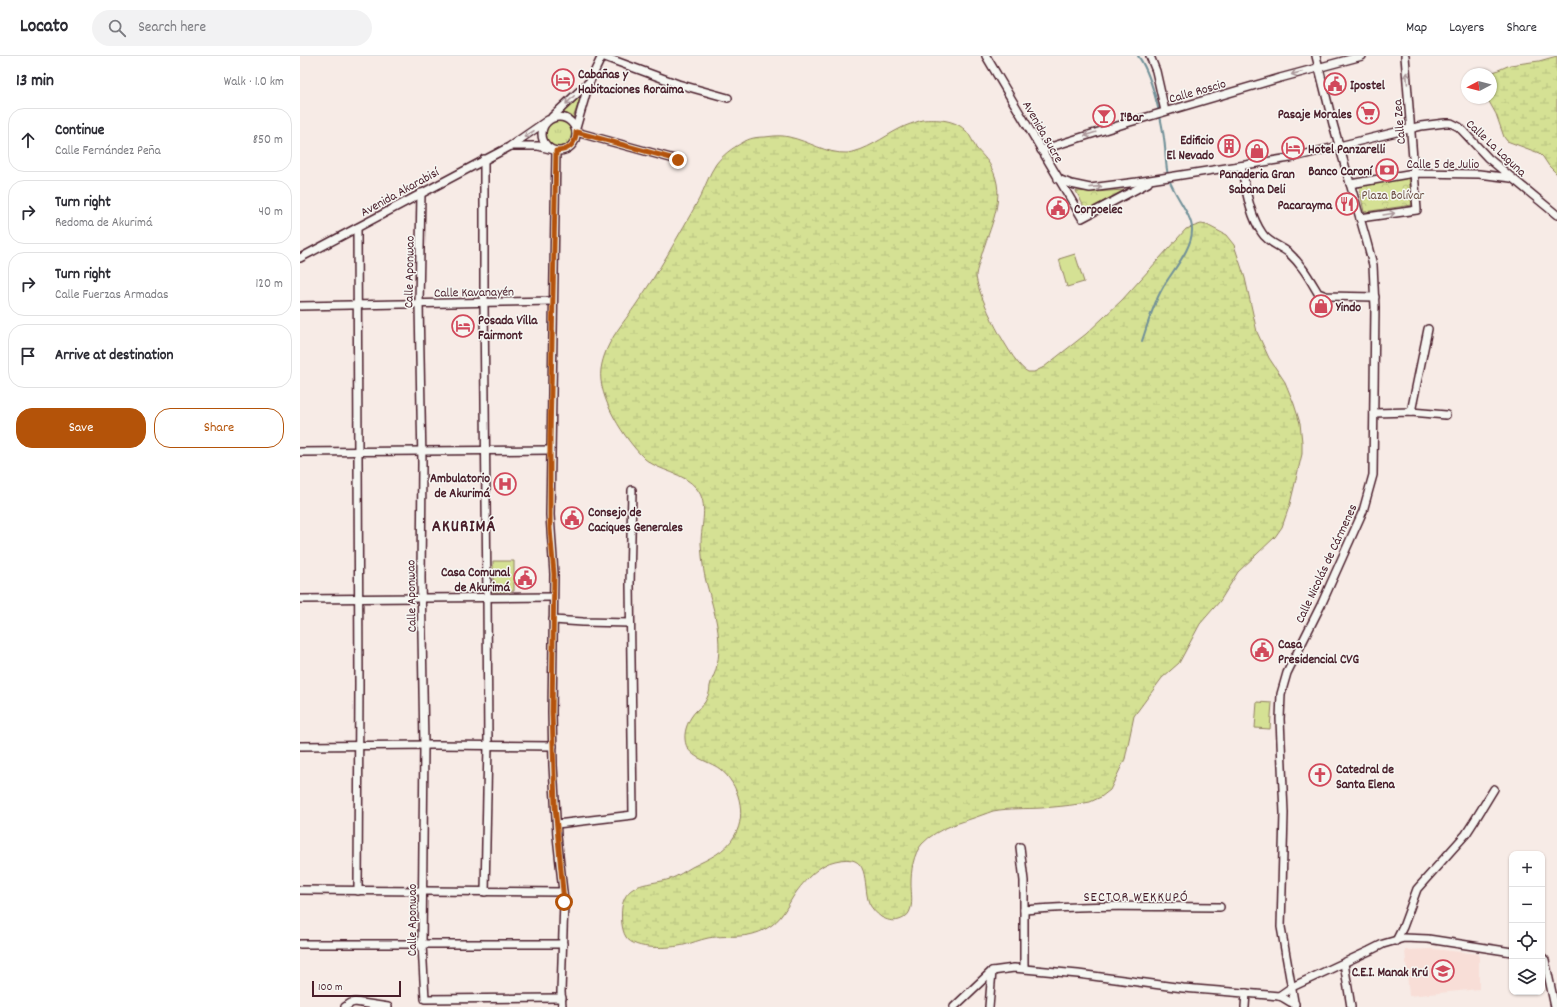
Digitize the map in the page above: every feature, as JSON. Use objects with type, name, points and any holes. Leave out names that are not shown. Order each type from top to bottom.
[{"type":"street","points":[[602,56],[691,89],[728,98]]},
{"type":"street","name":"Avenida Akarabisí","points":[[576,130],[588,83],[602,56]]},
{"type":"street","name":"Avenida Sucre","points":[[986,56],[1082,218],[1153,180]]},
{"type":"street","points":[[1150,56],[1156,71],[1160,113]]},
{"type":"street","name":"Calle Nicolás de Cármenes","points":[[1295,1006],[1281,927],[1284,813],[1280,719],[1282,689],[1286,673],[1322,603],[1363,511],[1373,475],[1375,297],[1373,266],[1316,56]]},
{"type":"street","name":"Calle Roscio","points":[[1041,150],[1160,113],[1362,56]]},
{"type":"street","name":"Calle Zea","points":[[1360,218],[1417,210],[1405,56]]},
{"type":"street","name":"Avenida Akarabisí","points":[[300,258],[358,228],[421,192],[509,147],[550,119],[588,83]]},
{"type":"street","points":[[564,117],[571,121],[576,130],[575,140],[570,147],[563,151],[553,150],[545,143],[542,135],[543,127],[550,119],[564,117]]},
{"type":"street","name":"Calle La Laguna","points":[[1058,179],[1071,184],[1090,188],[1153,180],[1285,159],[1437,123],[1454,124],[1467,134],[1488,158],[1557,215]]},
{"type":"street","points":[[576,130],[678,160]]},
{"type":"street","name":"Avenida Akarabisí","points":[[509,147],[538,146],[553,150]]},
{"type":"street","points":[[553,150],[550,529],[554,574],[553,746],[556,824],[564,917],[562,1007]]},
{"type":"street","points":[[484,159],[484,303],[488,598],[488,745],[485,892]]},
{"type":"street","points":[[1241,166],[1251,208],[1262,234],[1288,252],[1297,261],[1308,274],[1318,293],[1326,296],[1375,297]]},
{"type":"street","name":"Calle 5 de Julio","points":[[1350,184],[1414,173],[1479,174],[1512,178]]},
{"type":"street","name":"Calle Aponwao","points":[[421,192],[419,304],[422,451],[424,745],[422,944],[425,999],[562,998]]},
{"type":"street","points":[[358,228],[358,890]]},
{"type":"street","name":"Calle Kavanayén","points":[[300,306],[553,301]]},
{"type":"street","points":[[1411,412],[1428,329]]},
{"type":"street","points":[[1374,412],[1411,412],[1446,415]]},
{"type":"street","points":[[300,452],[550,450]]},
{"type":"street","points":[[556,824],[633,814],[630,623],[632,490]]},
{"type":"street","points":[[300,599],[554,597]]},
{"type":"street","points":[[553,620],[630,623]]},
{"type":"street","points":[[300,746],[553,746]]},
{"type":"street","points":[[1396,941],[1403,927],[1417,889],[1466,834],[1476,820],[1494,788]]},
{"type":"street","points":[[1020,847],[1024,881],[1024,968]]},
{"type":"street","points":[[300,890],[563,892]]},
{"type":"street","points":[[1024,910],[1061,906],[1131,905],[1157,907],[1220,907]]},
{"type":"street","points":[[1279,996],[1292,987],[1369,951],[1404,938],[1423,938],[1509,952]]},
{"type":"street","points":[[300,944],[563,944]]},
{"type":"street","points":[[1545,959],[1555,1007]]},
{"type":"street","points":[[1344,964],[1351,1007]]},
{"type":"street","points":[[954,1007],[992,971],[1006,968],[1024,968],[1183,988],[1282,996],[1287,1002],[1295,1006]]},
{"type":"street","points":[[989,1007],[992,971]]},
{"type":"street","points":[[1245,1007],[1246,993]]},
{"type":"street","points":[[345,1007],[355,1002],[388,1007]]},
{"type":"shaded area","name":"C.E.I. Manak Krú","points":[[1433,949],[1479,954],[1479,989],[1409,996],[1405,950]]},
{"type":"green space","points":[[1557,56],[1557,174],[1539,153],[1507,141],[1490,104],[1497,104],[1497,71],[1510,65],[1539,61]]},
{"type":"green space","points":[[579,94],[581,94],[581,96],[573,118],[563,112]]},
{"type":"green space","points":[[559,119],[569,123],[573,133],[569,143],[559,147],[549,143],[545,133],[549,123]]},
{"type":"green space","points":[[922,120],[952,122],[963,128],[970,136],[976,148],[988,162],[996,178],[998,190],[995,212],[976,275],[982,297],[996,328],[1021,367],[1028,372],[1034,372],[1044,367],[1086,334],[1122,300],[1186,229],[1201,224],[1207,225],[1226,235],[1234,245],[1245,278],[1257,332],[1269,358],[1285,382],[1300,423],[1302,454],[1290,504],[1282,527],[1275,537],[1238,572],[1220,601],[1200,624],[1179,663],[1162,678],[1134,716],[1125,759],[1110,790],[1101,797],[1090,802],[1069,805],[993,811],[942,829],[935,833],[922,844],[916,853],[911,874],[912,900],[910,910],[904,918],[896,921],[885,919],[874,911],[869,903],[865,879],[860,865],[855,861],[847,859],[824,865],[814,873],[797,891],[776,921],[764,930],[748,935],[708,938],[684,945],[670,947],[637,945],[626,937],[622,926],[622,907],[624,899],[629,892],[640,886],[673,878],[722,850],[731,841],[739,827],[741,809],[736,791],[727,775],[720,769],[693,754],[686,745],[685,739],[685,732],[689,721],[693,714],[705,702],[708,696],[718,658],[719,648],[717,626],[702,559],[701,543],[704,515],[703,501],[701,495],[692,483],[679,475],[658,467],[645,459],[621,430],[603,392],[601,369],[606,350],[668,254],[699,199],[716,164],[731,149],[750,139],[759,137],[786,136],[839,153],[854,152],[868,147],[907,125]]},
{"type":"green space","name":"Plaza Bolívar","points":[[1409,178],[1412,205],[1364,212],[1359,186]]},
{"type":"green space","points":[[1124,190],[1086,211],[1076,191],[1095,192]]},
{"type":"green space","points":[[1075,254],[1084,282],[1067,287],[1059,259]]},
{"type":"green space","points":[[493,561],[514,561],[514,591],[493,592]]},
{"type":"green space","points":[[1257,702],[1272,703],[1270,729],[1255,728]]},
{"type":"waterway","points":[[1138,56],[1143,63],[1151,83],[1158,107],[1164,138],[1168,175]]},
{"type":"waterway","points":[[1142,341],[1159,295],[1181,260],[1191,237],[1191,223],[1169,179]]},
{"type":"place","name":"Cabañas y Habitaciones Roraima","points":[[563,80]]},
{"type":"place","name":"Ipostel","points":[[1335,84]]},
{"type":"place","name":"Pasaje Morales","points":[[1368,113]]},
{"type":"place","name":"I'Bar","points":[[1104,116]]},
{"type":"place","name":"Edificio El Nevado","points":[[1229,146]]},
{"type":"place","name":"Hotel Panzarelli","points":[[1293,148]]},
{"type":"place","name":"Panaderia Gran Sabana Deli","points":[[1257,151]]},
{"type":"place","name":"Banco Caroní","points":[[1387,170]]},
{"type":"place","name":"Pacarayma","points":[[1347,204]]},
{"type":"place","name":"Corpoelec","points":[[1058,208]]},
{"type":"place","name":"Yindo","points":[[1321,306]]},
{"type":"place","name":"Posada Villa Fairmont","points":[[463,326]]},
{"type":"place","name":"Ambulatorio de Akurimá","points":[[505,484]]},
{"type":"place","name":"Consejo de Caciques Generales","points":[[572,518]]},
{"type":"place","name":"Casa Comunal de Akurimá","points":[[525,578]]},
{"type":"place","name":"Casa Presidencial CVG","points":[[1262,650]]},
{"type":"place","name":"Catedral de Santa Elena","points":[[1320,775]]},
{"type":"place","name":"C.E.I. Manak Krú","points":[[1443,971]]},
{"type":"district","name":"AKURIMÁ","points":[[464,525]]},
{"type":"district","name":"SECTOR WEKKUPÓ","points":[[1136,896]]},
{"type":"route","points":[[564,902],[557,836],[553,765],[552,712],[554,574],[550,529],[550,438],[556,151],[563,151],[570,147],[575,140],[576,132],[678,160]]}]
